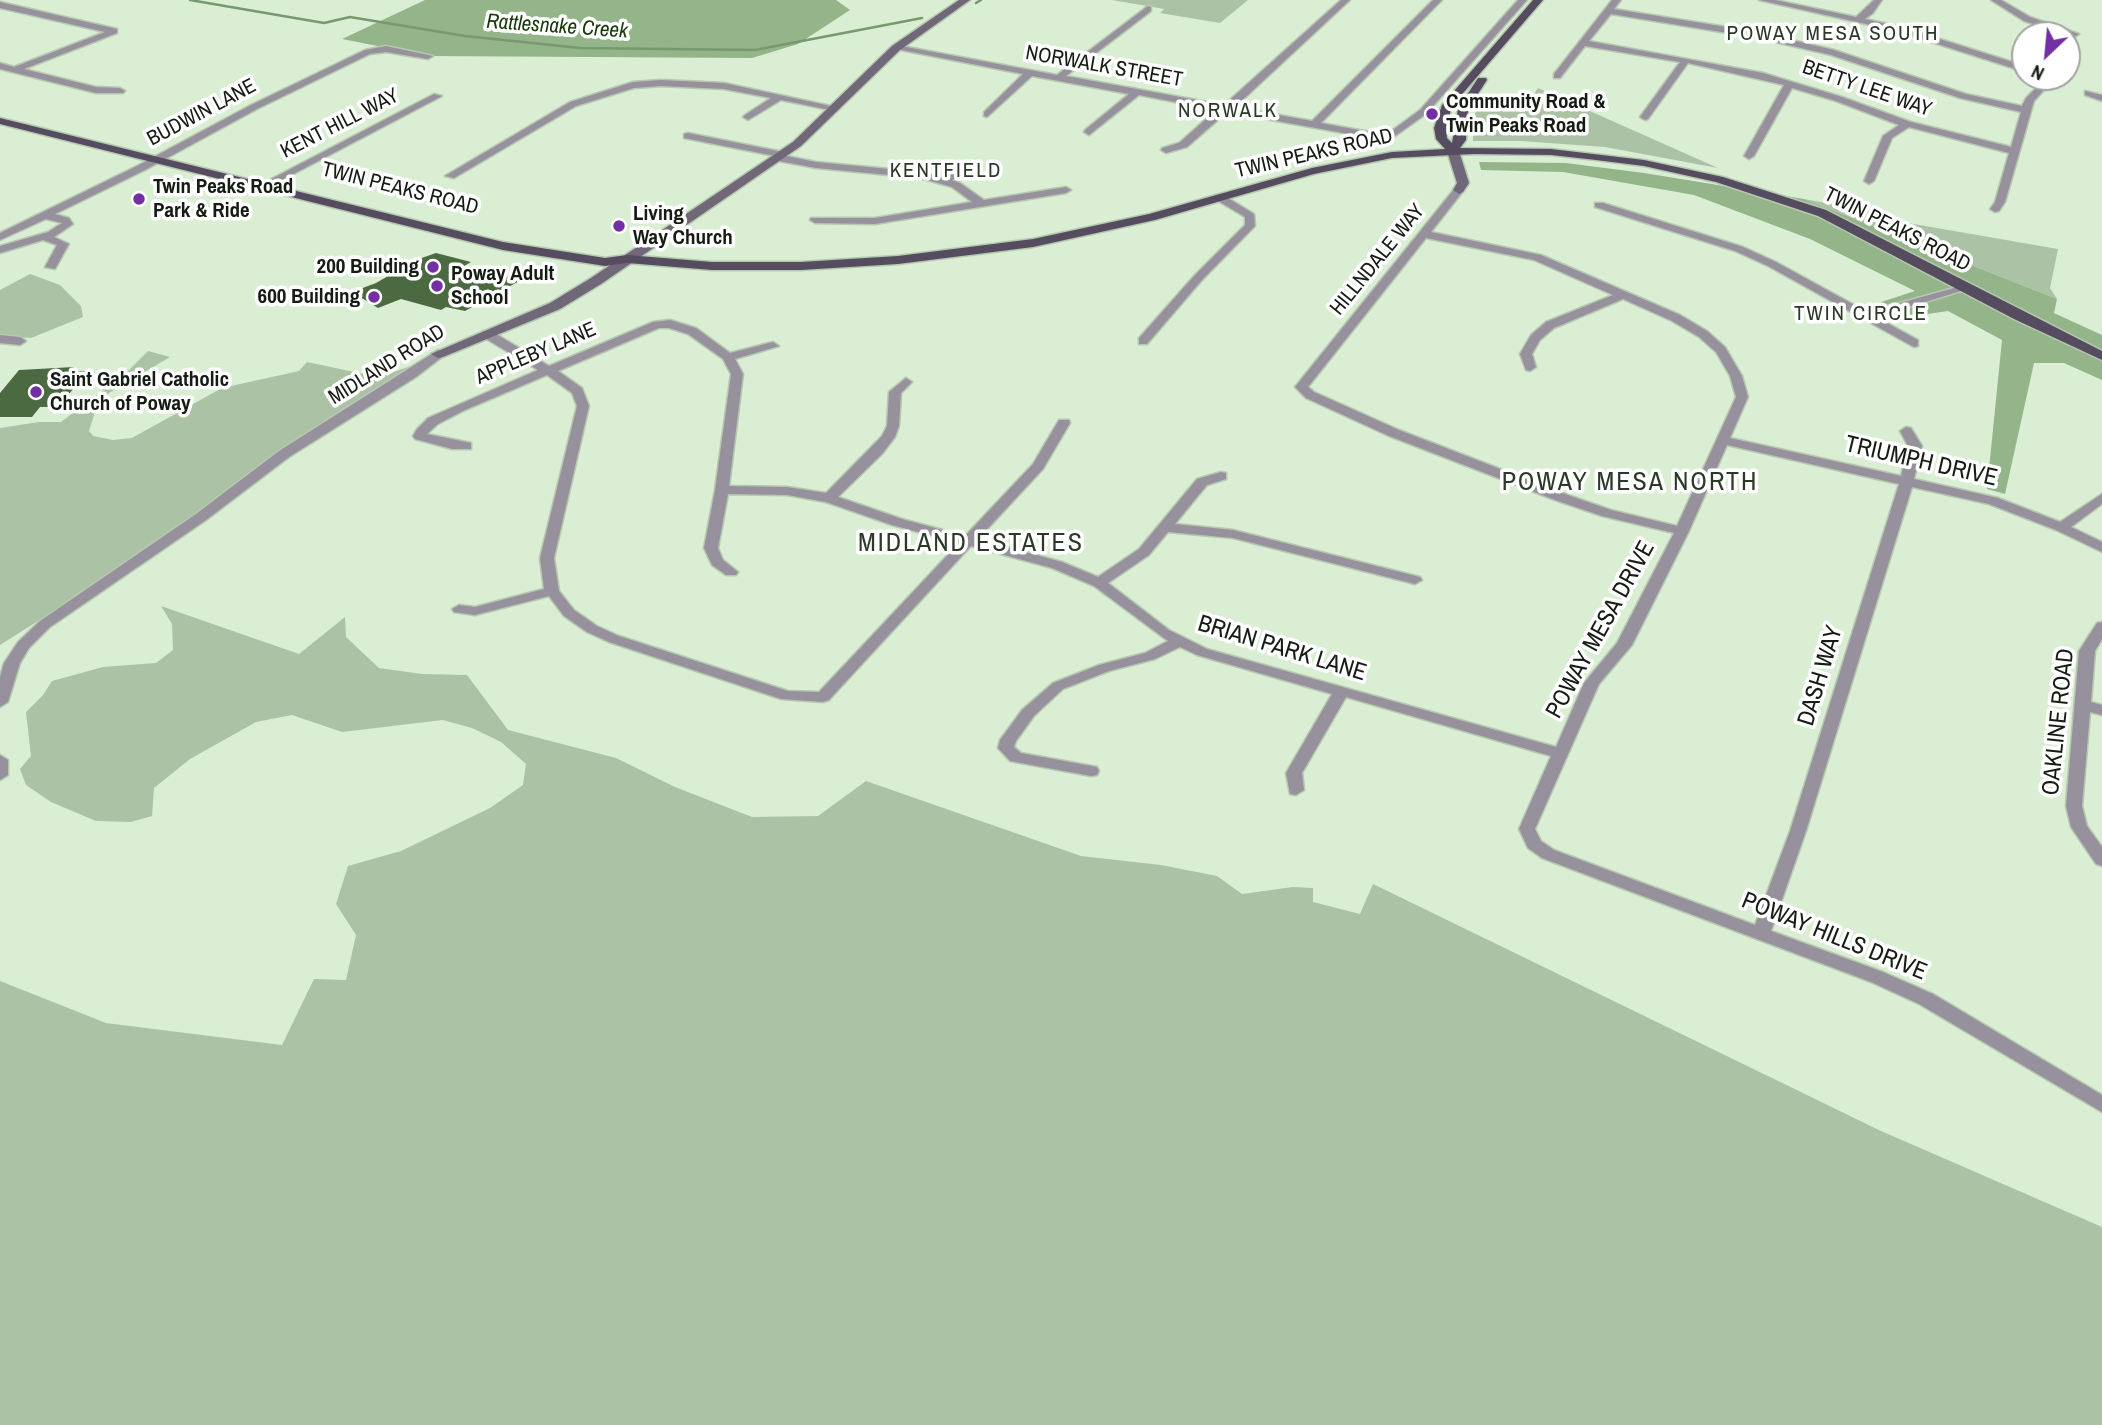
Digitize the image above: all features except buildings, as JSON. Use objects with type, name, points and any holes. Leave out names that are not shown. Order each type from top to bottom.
[{"type":"main road","name":"MIDLAND ROAD","points":[[438,354],[555,306],[781,156],[896,48],[965,0]]},
{"type":"main road","points":[[1538,0],[1447,105],[1440,128],[1442,139],[1452,151],[1460,140],[1461,116],[1469,96],[1551,0]]},
{"type":"main road","name":"TWIN PEAKS ROAD","points":[[0,111],[490,233],[620,254],[627,259]]},
{"type":"main road","name":"TWIN PEAKS ROAD","points":[[0,121],[503,246],[607,262],[627,259],[757,266],[912,259],[1033,243],[1108,228],[1365,159],[1452,151],[1550,152],[1644,163],[1719,179],[1822,213],[2102,356]]},
{"type":"main road","name":"HILLNDALE WAY","points":[[1452,151],[1464,183],[1459,190]]},
{"type":"street","points":[[1166,150],[1183,145],[1346,0]]},
{"type":"street","points":[[1313,125],[1338,104],[1438,0]]},
{"type":"street","name":"NORWALK STREET","points":[[896,48],[1388,138],[1423,112],[1523,0]]},
{"type":"street","points":[[1557,76],[1617,0]]},
{"type":"street","points":[[1763,0],[1858,19],[1957,46],[2011,64]]},
{"type":"street","points":[[1858,19],[1871,11],[1878,0]]},
{"type":"street","points":[[1995,0],[2034,21]]},
{"type":"street","points":[[0,5],[114,31],[14,70]]},
{"type":"street","points":[[1058,78],[1148,9]]},
{"type":"street","points":[[1608,11],[1770,38],[1884,68],[1963,96],[2026,110]]},
{"type":"street","name":"BETTY LEE WAY","points":[[1582,43],[1686,60],[1790,83],[1907,124],[2014,151]]},
{"type":"street","name":"BUDWIN LANE","points":[[0,237],[368,52],[386,49],[428,56]]},
{"type":"street","points":[[1645,117],[1686,60]]},
{"type":"street","points":[[0,66],[96,90],[120,90]]},
{"type":"street","points":[[987,114],[1029,73]]},
{"type":"street","points":[[450,176],[573,104],[618,88],[661,83],[695,83],[835,108]]},
{"type":"street","points":[[1749,156],[1790,83]]},
{"type":"street","points":[[1995,209],[2000,202],[2029,100],[2038,91]]},
{"type":"street","points":[[1089,132],[1137,92]]},
{"type":"street","points":[[2088,93],[2102,98]]},
{"type":"street","name":"KENT HILL WAY","points":[[261,187],[437,96]]},
{"type":"street","points":[[748,117],[780,97]]},
{"type":"street","points":[[1869,181],[1888,136],[1907,124]]},
{"type":"street","points":[[688,135],[816,164],[902,172],[944,180],[968,192],[982,204]]},
{"type":"street","points":[[944,180],[965,170]]},
{"type":"street","points":[[815,220],[875,220],[1066,190]]},
{"type":"street","name":"HILLNDALE WAY","points":[[1459,190],[1301,387],[1310,395],[1394,433],[1560,497],[1607,513],[1682,531]]},
{"type":"street","points":[[1143,341],[1198,278],[1250,226],[1250,216],[1219,197]]},
{"type":"street","points":[[1599,205],[1739,249],[1914,343]]},
{"type":"street","points":[[0,250],[59,232],[68,224],[65,220],[45,215]]},
{"type":"street","name":"POWAY MESA DRIVE","points":[[1424,234],[1538,257],[1676,318],[1703,334],[1721,350],[1736,376],[1742,397],[1682,531],[1624,645],[1592,683],[1527,828],[1534,844]]},
{"type":"street","points":[[44,237],[63,244],[51,267]]},
{"type":"street","points":[[1866,316],[1965,288]]},
{"type":"street","points":[[1530,367],[1526,354],[1535,338],[1550,325],[1624,294]]},
{"type":"street","name":"APPLEBY LANE","points":[[466,446],[420,436],[423,429],[433,421],[657,324],[676,326],[709,342],[729,358]]},
{"type":"street","points":[[487,334],[578,391],[583,406],[547,558],[552,591],[569,613],[592,629],[614,639],[787,696],[823,697],[1038,466],[1064,423]]},
{"type":"street","points":[[0,340],[20,341]]},
{"type":"street","points":[[731,572],[717,562],[711,548],[722,490],[737,374],[729,358],[773,346]]},
{"type":"street","name":"MIDLAND ROAD","points":[[0,702],[12,663],[23,645],[45,624],[201,517],[285,454],[412,374],[438,354]]},
{"type":"street","points":[[828,498],[877,452],[888,437],[893,426],[895,392],[906,383]]},
{"type":"street","name":"DASH WAY","points":[[1761,934],[1798,831],[1907,481],[1915,446],[1906,431]]},
{"type":"street","name":"TRIUMPH DRIVE","points":[[1723,440],[1993,501],[2061,527],[2102,548]]},
{"type":"street","points":[[1099,583],[1144,552],[1202,482],[1221,476]]},
{"type":"street","name":"BRIAN PARK LANE","points":[[722,490],[788,491],[828,498],[897,522],[1057,565],[1099,583],[1164,633],[1202,652],[1560,753]]},
{"type":"street","points":[[2061,527],[2102,498]]},
{"type":"street","points":[[1165,527],[1233,534],[1415,580]]},
{"type":"street","points":[[459,609],[475,611],[552,591]]},
{"type":"street","name":"OAKLINE ROAD","points":[[2102,626],[2087,651],[2074,806],[2079,827],[2102,860]]},
{"type":"street","points":[[1091,771],[1016,757],[1006,748],[1008,740],[1028,713],[1058,686],[1104,668],[1150,656],[1180,642]]},
{"type":"street","points":[[1296,790],[1294,773],[1341,692]]},
{"type":"street","points":[[2083,705],[2102,710]]},
{"type":"street","points":[[0,760],[0,775]]},
{"type":"street","name":"POWAY HILLS DRIVE","points":[[1534,844],[1548,854],[1877,977],[1926,999],[2102,1104]]},
{"type":"green space","points":[[425,0],[836,0],[850,10],[798,44],[752,58],[428,56],[342,39]]},
{"type":"green space","points":[[1112,0],[1248,0],[1220,23],[1160,13],[1164,9]]},
{"type":"green space","points":[[1538,88],[1718,168],[1605,147],[1521,141],[1473,141],[1473,117],[1480,104],[1523,112]]},
{"type":"green space","points":[[1479,162],[1566,163],[1804,199],[2057,299],[2054,313],[2102,335],[2102,380],[2064,363],[2034,363],[2005,494],[1987,489],[2002,340],[1948,311],[1893,319],[1869,306],[1915,291],[1810,239],[1694,195],[1563,172],[1481,170]]},
{"type":"green space","points":[[1804,199],[1876,212],[1879,218],[2058,249],[2050,288],[2057,299]]},
{"type":"green space","points":[[30,274],[60,285],[81,306],[83,317],[31,338],[0,336],[0,290]]},
{"type":"green space","points":[[148,351],[170,357],[99,399],[89,431],[93,436],[113,440],[132,438],[222,388],[299,371],[307,362],[378,377],[423,362],[0,645],[0,428],[39,422],[61,422],[129,370]]},
{"type":"green space","points":[[161,606],[299,654],[345,617],[346,637],[379,668],[422,674],[467,675],[508,730],[616,758],[675,787],[752,817],[818,816],[866,781],[1081,856],[1161,865],[1217,876],[1242,894],[1293,887],[1313,888],[1313,902],[1360,914],[1373,884],[1881,1131],[2102,1227],[2102,1425],[0,1425],[0,981],[106,1023],[282,1045],[314,979],[346,980],[356,935],[336,904],[348,866],[401,851],[490,808],[523,785],[526,764],[501,742],[472,728],[443,720],[342,732],[292,715],[256,722],[190,759],[154,788],[152,816],[131,822],[96,821],[51,802],[26,785],[20,769],[31,756],[26,712],[43,695],[52,681],[103,667],[156,663],[173,650],[172,624]]},
{"type":"waterway","name":"Rattlesnake Creek","points":[[190,0],[324,23],[350,17],[465,36],[580,48],[755,50],[922,18]]},
{"type":"waterway","name":"Rattlesnake Creek","points":[[976,3],[981,0]]},
{"type":"place","name":"Community Road & Twin Peaks Road","points":[[1432,114]]},
{"type":"place","name":"Twin Peaks Road Park & Ride","points":[[139,199]]},
{"type":"place","name":"Living Way Church","points":[[619,226]]},
{"type":"place","name":"200 Building","points":[[433,267]]},
{"type":"place","name":"Poway Adult School","points":[[437,286]]},
{"type":"place","name":"600 Building","points":[[374,297]]},
{"type":"place","name":"Saint Gabriel Catholic Church of Poway","points":[[36,392]]},
{"type":"district","name":"POWAY MESA SOUTH","points":[[1833,34]]},
{"type":"district","name":"NORWALK","points":[[1228,111]]},
{"type":"district","name":"KENTFIELD","points":[[946,171]]},
{"type":"district","name":"TWIN CIRCLE","points":[[1861,314]]},
{"type":"district","name":"POWAY MESA NORTH","points":[[1630,483]]},
{"type":"district","name":"MIDLAND ESTATES","points":[[971,544]]}]
